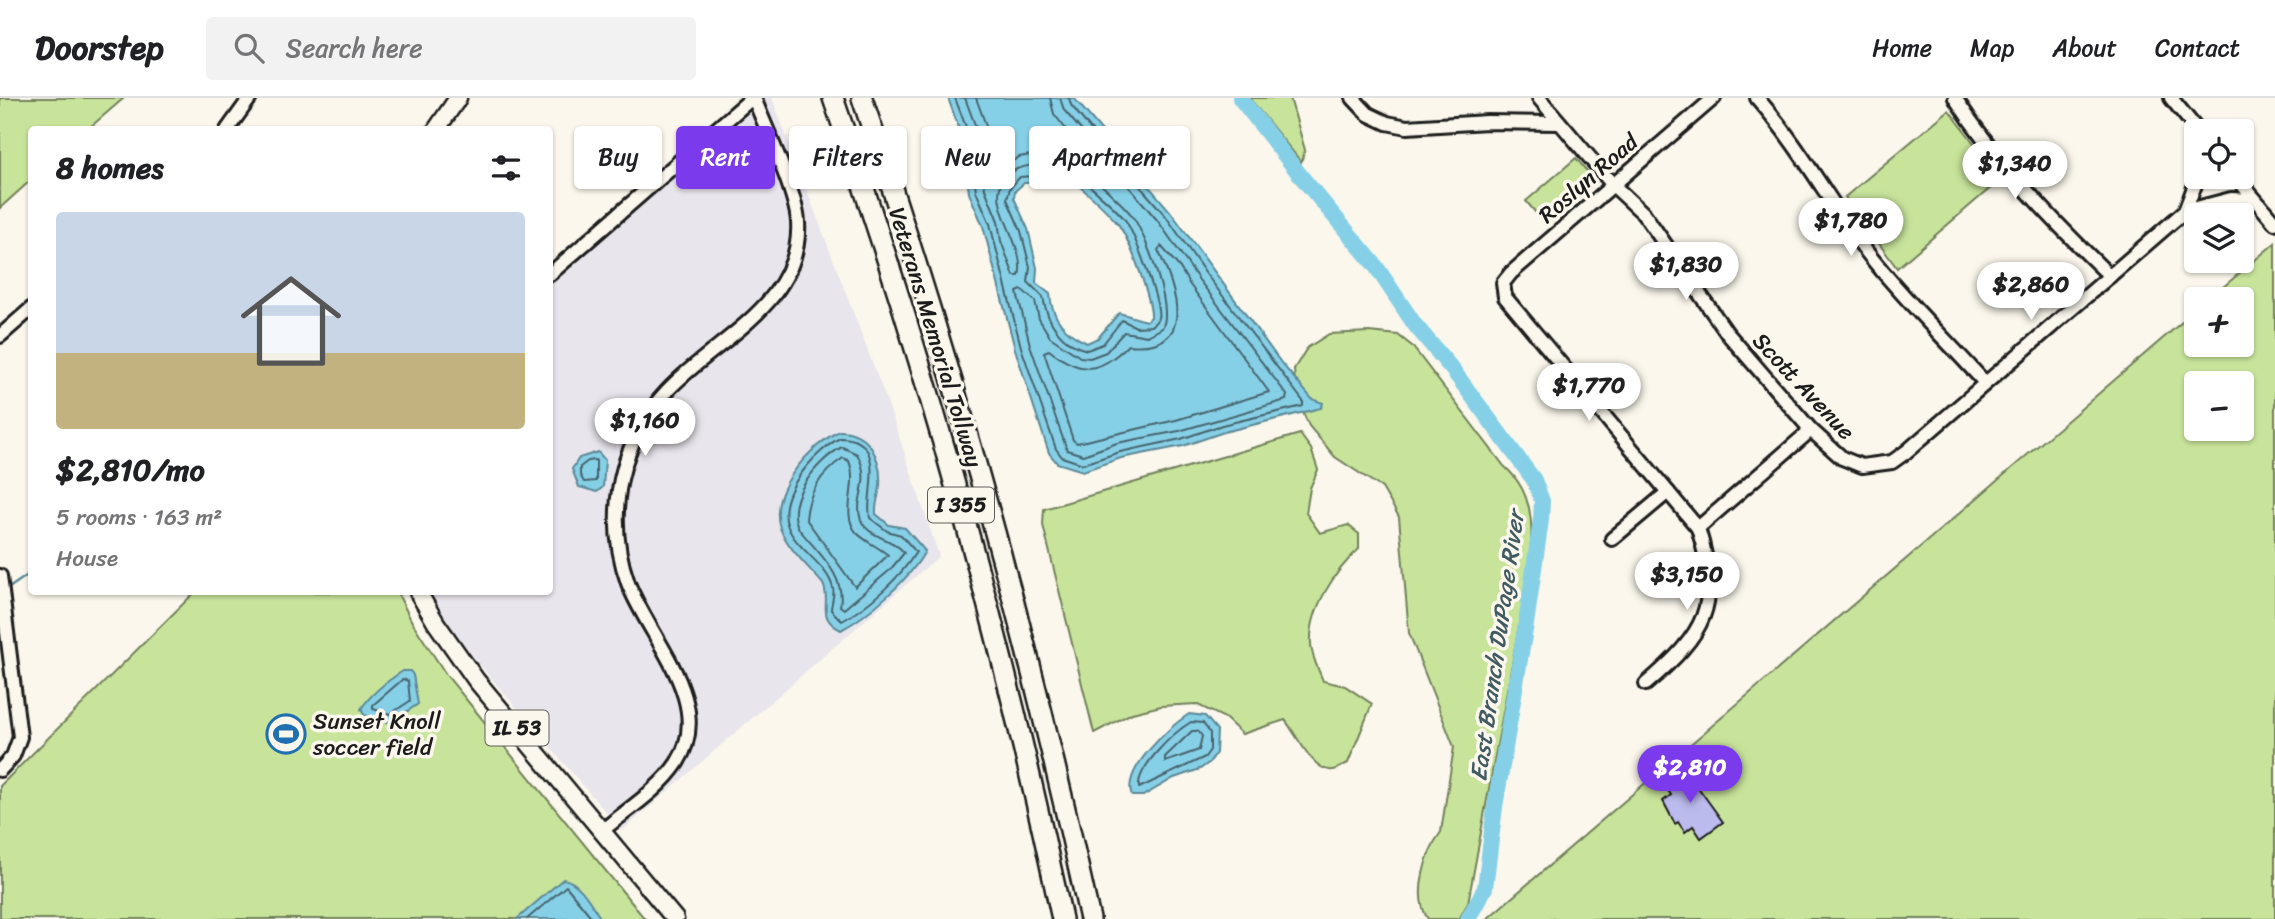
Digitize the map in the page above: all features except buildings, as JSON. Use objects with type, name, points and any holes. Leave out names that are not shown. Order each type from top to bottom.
[{"type":"highway","name":"Veterans Memorial Tollway","points":[[832,98],[889,264],[940,428],[1031,772],[1062,919]]},
{"type":"highway","name":"Veterans Memorial Tollway","points":[[862,98],[914,254],[990,507],[1057,768],[1090,919]]},
{"type":"main road","points":[[439,126],[458,98]]},
{"type":"main road","name":"IL 53","points":[[420,595],[476,680],[675,919]]},
{"type":"street","points":[[230,126],[250,98]]},
{"type":"street","points":[[553,271],[753,98],[794,203],[798,225],[797,239],[791,265],[772,298],[665,392],[642,424],[628,453],[617,505],[620,554],[637,605],[680,684],[688,721],[684,746],[668,773],[603,830]]},
{"type":"street","points":[[1353,98],[1368,114],[1387,123],[1407,127],[1487,122],[1560,123]]},
{"type":"street","name":"Scott Avenue","points":[[1539,98],[1613,184],[1644,214],[1727,333],[1811,430],[1842,458],[1862,466],[1883,464],[1899,457],[1985,383]]},
{"type":"street","name":"Roslyn Road","points":[[1668,492],[1505,298],[1503,283],[1511,273],[1714,98]]},
{"type":"street","points":[[1757,98],[1794,144],[1868,253],[1907,300],[1985,383],[2184,212]]},
{"type":"street","points":[[1955,98],[2011,172],[2072,240],[2110,276]]},
{"type":"street","points":[[2171,98],[2188,119]]},
{"type":"street","points":[[2246,189],[2275,223]]},
{"type":"street","points":[[2216,203],[2231,199],[2255,200]]},
{"type":"street","points":[[0,336],[28,312]]},
{"type":"street","points":[[1699,528],[1811,430]]},
{"type":"street","points":[[1612,539],[1668,492],[1699,528],[1709,569],[1710,585],[1704,615],[1687,646],[1646,684]]},
{"type":"street","points":[[0,576],[20,737],[13,756],[0,770]]},
{"type":"shaded area","points":[[750,98],[772,98],[789,143],[789,189],[806,189],[889,407],[939,556],[622,831],[478,663],[428,595],[553,595],[553,266],[644,189],[662,189],[662,173],[676,161],[676,189],[775,189],[775,126],[717,126]]},
{"type":"green space","points":[[0,98],[124,98],[91,126],[28,126],[28,183],[0,208]]},
{"type":"green space","points":[[1249,98],[1290,98],[1305,150],[1301,162]]},
{"type":"green space","points":[[1949,110],[2001,179],[1897,268],[1845,197]]},
{"type":"green space","points":[[1576,158],[1596,182],[1546,225],[1526,201]]},
{"type":"green space","points":[[2275,243],[2275,919],[1487,919],[2184,320],[2184,357],[2254,357],[2254,287],[2223,287],[2240,273],[2254,273],[2254,261]]},
{"type":"green space","points":[[1369,332],[1398,335],[1412,346],[1517,480],[1529,510],[1531,544],[1524,598],[1468,903],[1459,919],[1428,919],[1421,899],[1426,862],[1441,832],[1454,747],[1409,633],[1399,517],[1382,488],[1335,457],[1309,426],[1296,397],[1294,369],[1307,348],[1329,334]]},
{"type":"green space","points":[[1300,434],[1311,449],[1318,470],[1310,488],[1306,513],[1320,533],[1348,525],[1359,534],[1359,549],[1333,579],[1319,604],[1314,617],[1311,644],[1323,681],[1345,686],[1372,704],[1348,763],[1333,770],[1319,765],[1285,720],[1242,734],[1225,718],[1196,704],[1161,706],[1132,713],[1094,733],[1043,525],[1044,509]]},
{"type":"green space","points":[[192,595],[398,595],[412,622],[447,676],[645,919],[0,919],[0,786]]},
{"type":"water","points":[[948,98],[1074,98],[1098,126],[1029,126],[1029,183],[1024,183],[1015,191],[1014,198],[1028,229],[1037,268],[1036,283],[1050,294],[1051,303],[1061,324],[1072,335],[1087,343],[1098,338],[1119,313],[1146,321],[1151,317],[1139,269],[1123,231],[1082,189],[1151,189],[1282,364],[1312,399],[1323,403],[1321,408],[1224,432],[1183,446],[1121,458],[1083,471],[1057,463],[1049,453],[1015,349],[983,226],[968,189],[1015,189],[1015,126],[958,126]]},
{"type":"water","points":[[839,431],[858,436],[872,448],[880,476],[876,514],[889,525],[905,528],[925,551],[910,573],[888,595],[864,616],[841,630],[828,620],[823,584],[788,543],[780,528],[778,514],[780,499],[794,471],[816,447]]},
{"type":"water","points":[[598,452],[605,460],[603,487],[597,492],[579,487],[572,469],[579,458]]},
{"type":"water","points":[[403,671],[410,671],[413,675],[418,704],[390,723],[364,715],[361,709],[370,697]]},
{"type":"water","points":[[1189,714],[1205,716],[1217,730],[1216,753],[1210,762],[1143,796],[1132,796],[1130,786],[1140,762],[1159,739]]},
{"type":"water","points":[[563,879],[580,889],[601,919],[517,919]]},
{"type":"waterway","name":"East Branch DuPage River","points":[[1240,98],[1375,265],[1415,325],[1452,369],[1534,480],[1542,501],[1485,888],[1468,919]]},
{"type":"waterway","points":[[9,588],[28,575]]},
{"type":"place","name":"Sunset Knoll soccer field","points":[[286,734]]}]
